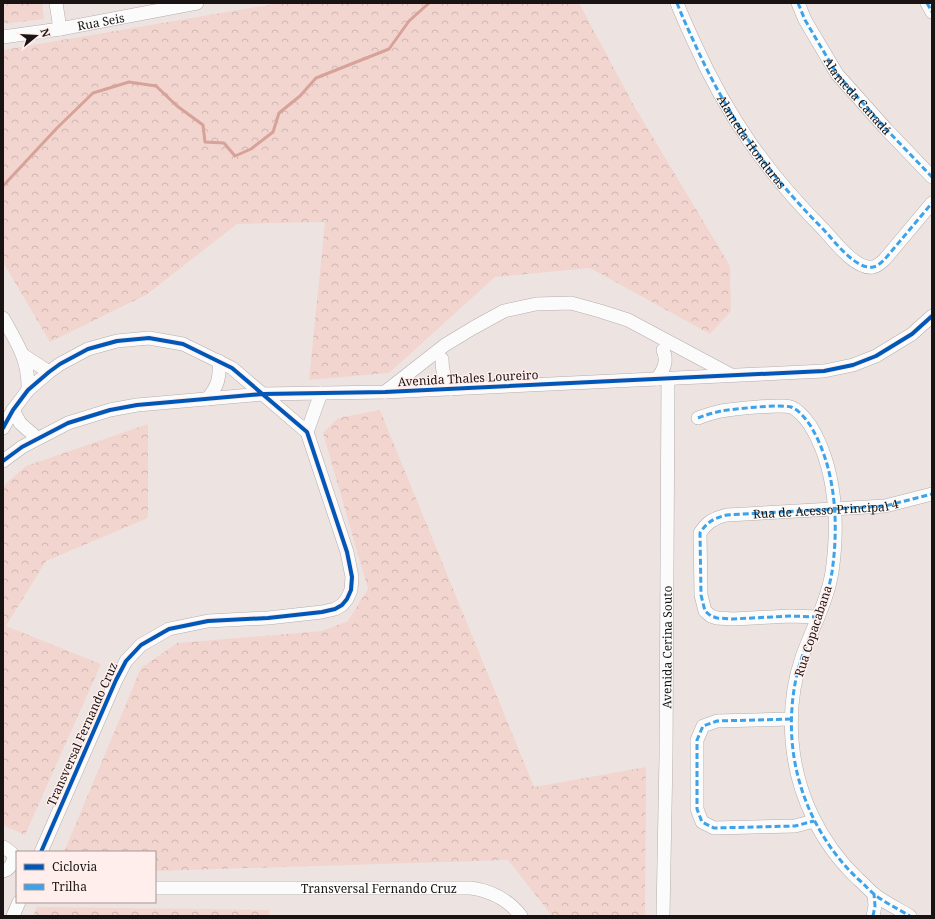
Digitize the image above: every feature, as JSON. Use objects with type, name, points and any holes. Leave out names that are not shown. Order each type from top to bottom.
[{"type":"street","points":[[56,3],[60,29]]},
{"type":"street","name":"Rua Seis","points":[[3,37],[60,29],[197,3]]},
{"type":"street","name":"Alameda Honduras","points":[[677,3],[718,91],[732,117],[754,151],[802,209],[855,262],[866,267],[874,267],[880,263],[932,203]]},
{"type":"street","name":"Alameda Canadá","points":[[798,3],[809,27],[837,74],[932,178]]},
{"type":"street","points":[[927,3],[932,12]]},
{"type":"street","points":[[385,392],[445,345],[473,328],[504,311],[536,304],[571,303],[628,320],[732,376]]},
{"type":"street","name":"Avenida Thales Loureiro","points":[[3,461],[37,438],[68,423],[110,410],[137,405],[263,394],[385,392],[824,371],[853,365],[876,356],[912,334],[932,316]]},
{"type":"street","points":[[3,318],[23,355],[27,372],[28,390]]},
{"type":"street","points":[[3,428],[13,410],[28,390],[49,372],[88,349],[117,341],[149,338],[183,344],[219,366],[232,368],[307,432],[321,393]]},
{"type":"street","points":[[662,379],[666,362],[663,350]]},
{"type":"street","points":[[23,355],[49,372]]},
{"type":"street","points":[[442,359],[442,372],[451,389]]},
{"type":"street","points":[[207,399],[214,391],[218,381],[219,366]]},
{"type":"street","name":"Avenida Cerina Souto","points":[[662,379],[666,756],[664,916]]},
{"type":"street","name":"Rua Copacabana","points":[[698,418],[721,411],[779,406],[790,407],[796,410],[807,421],[823,451],[831,481],[834,510],[832,573],[818,617],[801,659],[794,687],[791,719],[792,741],[797,771],[804,798],[814,821],[829,846],[850,871],[874,894],[910,916]]},
{"type":"street","points":[[13,410],[20,423],[37,438]]},
{"type":"street","name":"Transversal Fernando Cruz","points":[[41,851],[116,680],[126,661],[140,645],[169,629],[186,624],[208,621],[268,618],[322,612],[335,609],[342,605],[347,599],[351,590],[352,578],[347,552],[307,432]]},
{"type":"street","name":"Rua de Acesso Principal 4","points":[[818,617],[790,616],[733,619],[711,616],[706,610],[701,595],[700,533],[705,524],[717,517],[727,515],[886,506],[932,494]]},
{"type":"street","points":[[791,719],[717,721],[703,726],[697,740],[697,809],[702,822],[714,828],[795,826],[814,821]]},
{"type":"street","points":[[3,847],[12,854],[13,857],[9,868],[3,871]]},
{"type":"street","name":"Transversal Fernando Cruz","points":[[156,888],[471,888],[496,894],[507,901],[521,916]]},
{"type":"street","points":[[873,916],[875,906],[874,894]]},
{"type":"street","points":[[12,916],[18,903]]},
{"type":"green space","points":[[3,3],[42,3],[44,19],[3,24]]},
{"type":"green space","points":[[280,3],[579,3],[633,104],[730,266],[731,311],[710,334],[590,268],[495,277],[389,373],[309,380],[325,222],[237,224],[146,295],[50,342],[3,262],[3,50]]},
{"type":"green space","points":[[380,410],[534,787],[646,767],[645,916],[552,916],[508,860],[156,871],[156,851],[64,851],[141,668],[177,643],[322,631],[348,621],[368,589],[323,433],[338,418]]},
{"type":"green space","points":[[148,424],[148,518],[46,561],[6,626],[101,664],[25,835],[3,825],[3,486],[26,466]]},
{"type":"green space","points":[[37,907],[269,910],[269,916],[33,916]]},
{"type":"waterway","points":[[3,186],[57,128],[93,93],[129,82],[156,86],[177,106],[203,125],[205,142],[224,143],[235,156],[251,149],[273,132],[279,113],[300,96],[316,78],[389,49],[409,21],[429,3]]},
{"type":"marked path","points":[[677,3],[720,95],[750,142],[784,187],[803,209],[853,260],[866,267],[873,267],[880,264],[932,203]]},
{"type":"marked path","points":[[798,3],[805,20],[837,74],[886,129],[932,177]]},
{"type":"marked path","points":[[927,3],[932,12]]},
{"type":"marked path","points":[[698,418],[721,411],[736,409],[767,406],[791,407],[799,412],[806,420],[819,441],[830,477],[833,496],[835,515],[834,554],[827,594],[802,657],[796,677],[791,719],[794,760],[812,816],[832,850],[844,865],[875,895],[910,916]]},
{"type":"marked path","points":[[818,617],[790,616],[733,619],[711,616],[705,611],[701,595],[700,533],[705,526],[711,521],[727,515],[885,506],[932,494]]},
{"type":"marked path","points":[[791,719],[717,721],[703,726],[697,740],[697,809],[702,822],[714,828],[795,826],[814,821]]},
{"type":"marked path","points":[[873,916],[875,906],[874,894]]},
{"type":"cycle path","points":[[3,461],[22,447],[68,423],[110,410],[137,405],[263,394],[385,392],[824,371],[853,365],[876,356],[912,334],[932,316]]},
{"type":"cycle path","points":[[3,428],[13,410],[28,390],[60,364],[88,349],[117,341],[149,338],[183,344],[232,368],[307,432],[347,552],[352,577],[351,590],[347,599],[342,605],[335,609],[322,612],[268,618],[208,621],[169,629],[141,645],[126,661],[116,680],[41,851]]}]
